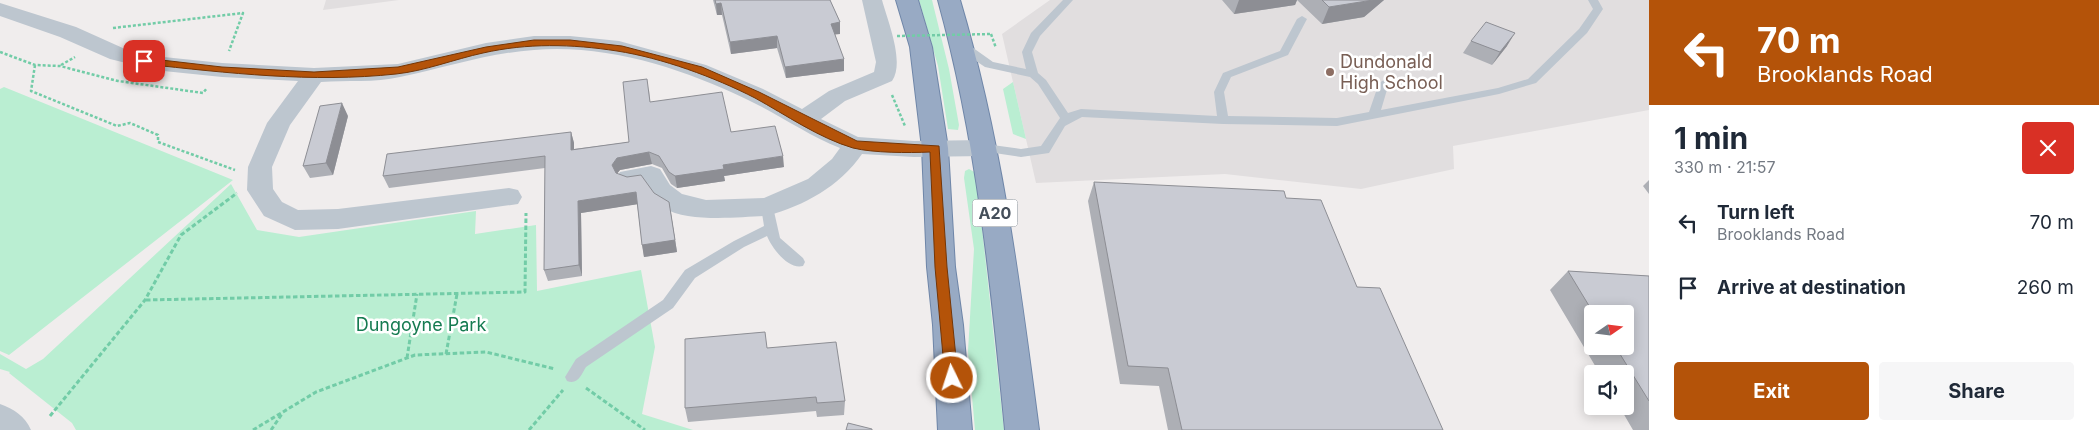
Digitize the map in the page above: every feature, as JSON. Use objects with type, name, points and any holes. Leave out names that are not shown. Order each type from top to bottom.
[{"type":"highway","points":[[907,0],[921,47],[935,148],[941,267],[948,325],[955,430]]},
{"type":"highway","name":"A20","points":[[949,0],[963,45],[985,148],[1022,430]]},
{"type":"street","points":[[22,15],[40,0]]},
{"type":"street","points":[[805,119],[837,96],[884,76],[887,62],[872,0]]},
{"type":"street","points":[[0,9],[22,15],[118,54],[154,63],[222,70],[314,75],[398,70],[486,50],[534,43],[570,42],[619,48],[698,70],[805,119],[835,137],[855,145],[914,149],[985,148]]},
{"type":"street","points":[[314,75],[279,124],[260,167],[260,190],[273,209],[296,220],[338,219],[509,197]]},
{"type":"street","points":[[629,178],[651,175],[661,191],[674,202],[768,218],[817,185],[841,165],[855,145]]},
{"type":"street","points":[[0,418],[15,430]]},
{"type":"lane","points":[[1033,74],[1027,52],[1034,35],[1068,0]]},
{"type":"lane","points":[[985,148],[1021,153],[1045,150],[1055,139],[1056,129],[1065,117],[1081,113],[1223,120],[1337,122],[1499,91],[1532,81],[1582,31],[1598,9],[1593,0]]},
{"type":"lane","points":[[1223,120],[1219,92],[1226,75],[1284,53],[1302,19]]},
{"type":"lane","points":[[963,45],[978,60],[989,66],[1033,74],[1042,82],[1065,117]]},
{"type":"lane","points":[[1374,115],[1384,83]]},
{"type":"lane","points":[[572,377],[581,363],[668,304],[690,274],[739,244],[768,218],[776,246],[798,262]]},
{"type":"path","points":[[82,38],[113,28],[243,13],[222,70]]},
{"type":"path","points":[[897,36],[991,34]]},
{"type":"path","points":[[35,65],[32,91],[117,126],[130,123],[158,135],[158,142],[230,168],[260,176]]},
{"type":"path","points":[[884,76],[906,131]]},
{"type":"path","points":[[50,416],[145,300],[181,235],[260,176]]},
{"type":"path","points":[[145,300],[525,292],[526,210],[509,197]]},
{"type":"path","points":[[407,358],[417,294]]},
{"type":"path","points":[[446,354],[457,294]]},
{"type":"path","points":[[253,430],[316,392],[415,355],[486,352],[548,366],[572,377],[645,430]]},
{"type":"path","points":[[529,430],[572,377]]},
{"type":"path","points":[[271,430],[283,411]]},
{"type":"shaded area","points":[[326,0],[399,0],[323,10]]},
{"type":"shaded area","name":"Dundonald High School","points":[[1050,0],[1649,0],[1649,110],[1453,146],[1454,169],[1361,189],[1225,174],[1036,183],[1002,34]]},
{"type":"green space","points":[[919,0],[932,0],[949,69],[959,125],[958,130],[948,129],[938,66]]},
{"type":"green space","points":[[1013,82],[1026,139],[1013,134],[1003,89]]},
{"type":"green space","points":[[4,87],[233,180],[9,355],[0,351],[0,89]]},
{"type":"green space","points":[[969,169],[976,173],[1004,430],[975,430],[968,351],[974,249],[964,178],[965,171]]},
{"type":"green space","name":"Dungoyne Park","points":[[231,184],[257,230],[299,237],[476,211],[475,234],[536,225],[537,291],[641,270],[655,347],[642,414],[693,430],[76,430],[72,423],[10,372],[0,369],[0,354],[26,369],[43,359]]},
{"type":"building","points":[[715,0],[830,0],[840,22],[831,24],[844,59],[785,67],[777,36],[730,42],[721,3],[716,4]]},
{"type":"building","points":[[1322,0],[1373,0],[1329,7]]},
{"type":"building","points":[[1486,22],[1515,33],[1500,52],[1471,41]]},
{"type":"building","points":[[647,79],[650,102],[722,92],[731,132],[775,126],[783,156],[723,165],[724,169],[675,176],[669,172],[659,156],[649,152],[617,158],[612,165],[616,173],[627,177],[641,175],[654,193],[669,202],[675,240],[642,245],[636,192],[578,201],[579,265],[544,270],[545,156],[383,176],[387,154],[571,132],[571,150],[629,142],[623,82]]},
{"type":"building","points":[[342,103],[326,163],[303,166],[320,106]]},
{"type":"building","points":[[1094,182],[1284,191],[1286,198],[1321,200],[1357,287],[1380,288],[1443,430],[1182,430],[1168,368],[1128,366]]},
{"type":"building","points":[[1568,271],[1649,276],[1649,401],[1634,377],[1634,365],[1627,365],[1621,355],[1634,355],[1634,305],[1589,305]]},
{"type":"building","points":[[765,332],[767,348],[836,342],[845,401],[817,403],[816,397],[685,408],[685,339]]},
{"type":"building","points":[[848,423],[872,429],[872,430],[846,430]]},
{"type":"place","name":"Dundonald High School","points":[[1330,72]]},
{"type":"route","points":[[144,61],[222,70],[314,75],[398,70],[486,50],[534,43],[570,42],[619,48],[698,70],[755,94],[805,119],[835,137],[855,145],[882,148],[935,148],[941,267],[952,378]]}]
